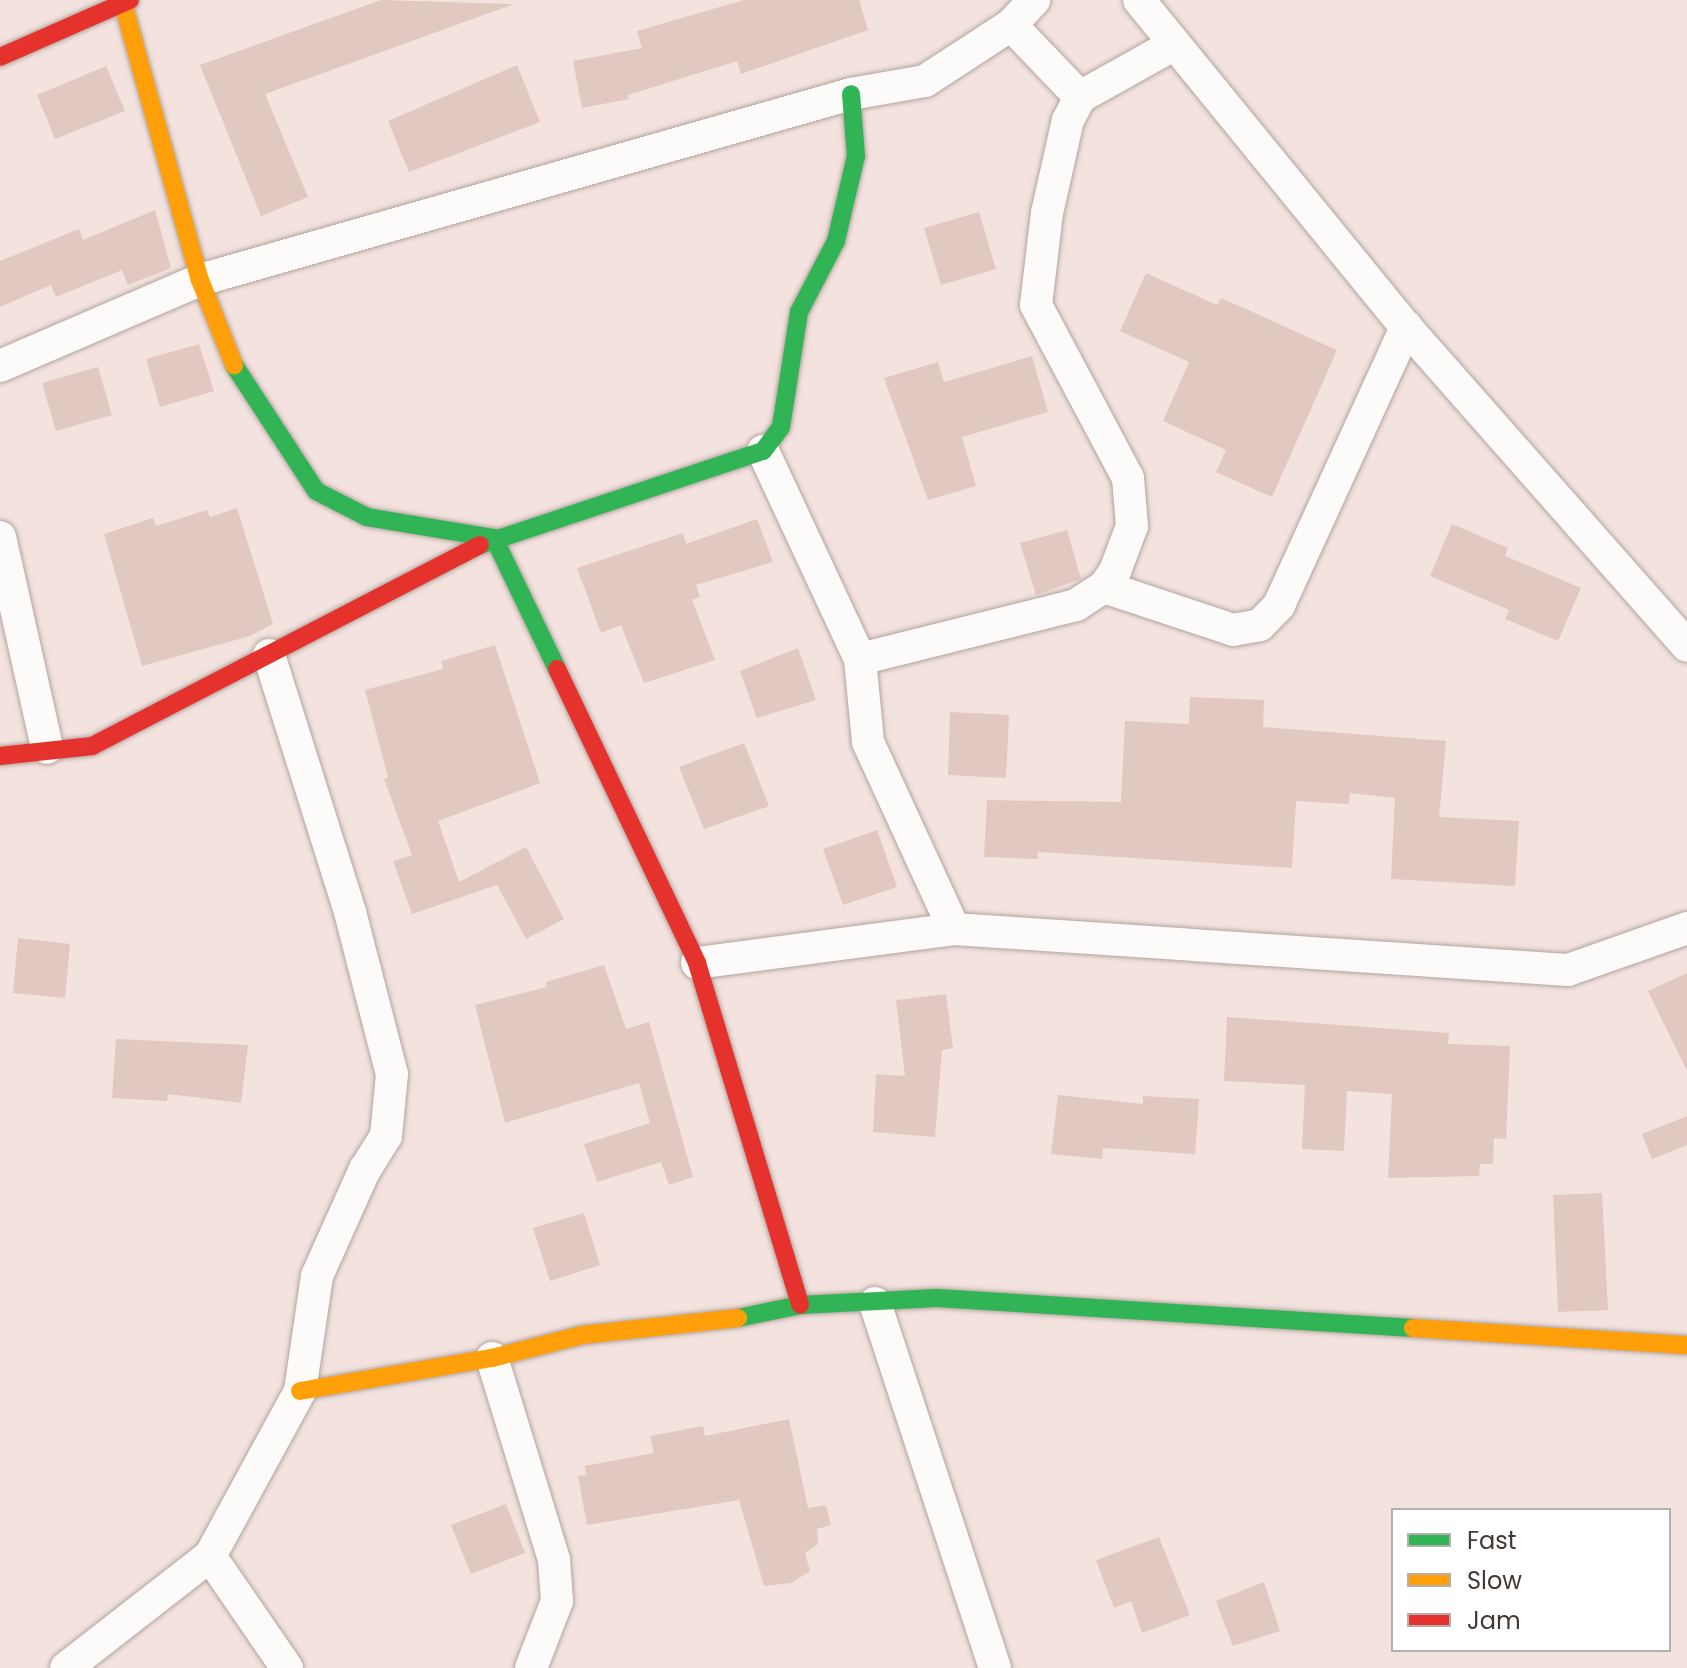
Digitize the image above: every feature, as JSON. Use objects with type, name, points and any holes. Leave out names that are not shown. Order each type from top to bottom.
[{"type":"street","points":[[0,366],[200,280],[851,94],[925,81],[1011,25],[1034,0]]},
{"type":"street","points":[[1139,0],[1406,327],[1687,646]]},
{"type":"street","points":[[0,57],[127,2],[200,280],[241,383],[316,491],[367,517],[494,538]]},
{"type":"street","points":[[1011,25],[1080,97]]},
{"type":"street","points":[[860,659],[1076,605],[1104,587],[1132,526],[1128,478],[1036,305],[1047,213],[1068,120],[1080,97],[1173,45]]},
{"type":"street","points":[[0,756],[47,748],[92,746],[494,538],[763,451],[781,427],[799,312],[836,241],[856,156],[851,94]]},
{"type":"street","points":[[1104,587],[1233,630],[1260,625],[1279,605],[1406,327]]},
{"type":"street","points":[[763,451],[860,659],[868,742],[954,929]]},
{"type":"street","points":[[0,537],[47,748]]},
{"type":"street","points":[[494,538],[697,963],[800,1305]]},
{"type":"street","points":[[66,1668],[210,1556],[300,1391],[317,1276],[365,1169],[386,1136],[392,1074],[350,912],[269,655]]},
{"type":"street","points":[[697,963],[954,929],[1568,970],[1687,928]]},
{"type":"street","points":[[300,1391],[492,1358],[582,1335],[717,1323],[800,1305],[937,1298],[1687,1345]]},
{"type":"street","points":[[875,1303],[995,1668]]},
{"type":"street","points":[[492,1358],[554,1560],[557,1601],[531,1668]]},
{"type":"street","points":[[210,1556],[287,1668]]},
{"type":"building","points":[[381,0],[514,4],[265,94],[308,197],[261,216],[200,65]]},
{"type":"building","points":[[744,0],[859,0],[868,30],[741,74],[737,61],[628,95],[629,99],[582,108],[573,61],[642,48],[637,31]]},
{"type":"building","points":[[517,65],[540,122],[409,172],[388,121]]},
{"type":"building","points":[[106,66],[125,111],[55,139],[37,95]]},
{"type":"building","points":[[155,210],[171,268],[128,285],[122,270],[56,297],[51,285],[0,307],[0,261],[79,229],[83,240]]},
{"type":"building","points":[[979,212],[996,269],[941,285],[924,228]]},
{"type":"building","points":[[1146,273],[1217,305],[1221,298],[1337,350],[1272,497],[1216,472],[1226,450],[1163,421],[1189,362],[1120,331]]},
{"type":"building","points":[[199,344],[214,391],[160,407],[146,359]]},
{"type":"building","points":[[1032,356],[1048,412],[962,437],[976,486],[928,500],[884,378],[938,362],[944,382]]},
{"type":"building","points":[[98,367],[112,415],[56,431],[42,383]]},
{"type":"building","points":[[237,508],[273,624],[250,636],[142,666],[104,534],[153,518],[156,526],[207,510],[210,517]]},
{"type":"building","points":[[757,519],[773,562],[696,585],[700,597],[692,600],[715,660],[644,683],[621,625],[601,633],[577,568],[683,533],[686,544]]},
{"type":"building","points":[[1452,524],[1508,548],[1505,556],[1581,588],[1558,641],[1505,619],[1509,610],[1430,576]]},
{"type":"building","points":[[1067,530],[1081,579],[1036,595],[1020,543]]},
{"type":"building","points":[[495,645],[540,783],[438,821],[459,882],[526,847],[564,919],[526,939],[497,885],[412,914],[393,861],[412,855],[384,779],[388,777],[365,690],[443,669],[441,661]]},
{"type":"building","points":[[798,648],[816,700],[757,718],[740,671]]},
{"type":"building","points":[[1190,697],[1264,700],[1263,727],[1446,741],[1439,817],[1519,821],[1515,886],[1391,879],[1395,798],[1350,793],[1349,804],[1296,801],[1292,868],[1038,852],[1038,859],[984,857],[987,800],[1121,802],[1125,721],[1189,724]]},
{"type":"building","points":[[950,712],[1009,715],[1006,778],[948,775]]},
{"type":"building","points":[[744,743],[769,806],[704,829],[679,767]]},
{"type":"building","points":[[877,830],[897,887],[843,905],[823,849]]},
{"type":"building","points":[[18,938],[70,944],[65,998],[13,993]]},
{"type":"building","points":[[604,965],[626,1029],[649,1022],[693,1177],[669,1185],[661,1162],[597,1182],[584,1144],[650,1123],[639,1083],[505,1123],[475,1005],[547,987],[546,982]]},
{"type":"building","points":[[1687,973],[1687,1071],[1648,991]]},
{"type":"building","points":[[946,994],[953,1048],[942,1050],[935,1137],[873,1132],[876,1074],[905,1076],[896,1000]]},
{"type":"building","points":[[1227,1017],[1449,1033],[1448,1044],[1510,1046],[1506,1139],[1494,1138],[1493,1164],[1480,1164],[1479,1176],[1388,1178],[1392,1094],[1347,1091],[1344,1151],[1302,1149],[1305,1085],[1224,1081]]},
{"type":"building","points":[[116,1039],[248,1045],[241,1103],[168,1094],[167,1101],[112,1098]]},
{"type":"building","points":[[1058,1095],[1143,1104],[1143,1096],[1199,1099],[1195,1154],[1103,1148],[1102,1159],[1051,1154]]},
{"type":"building","points":[[1687,1116],[1687,1145],[1652,1159],[1642,1134]]},
{"type":"building","points":[[1602,1193],[1608,1310],[1558,1312],[1553,1195]]},
{"type":"building","points":[[584,1213],[600,1265],[550,1281],[533,1228]]},
{"type":"building","points":[[789,1419],[808,1508],[826,1505],[831,1525],[817,1529],[818,1544],[805,1553],[810,1571],[791,1583],[764,1586],[739,1500],[587,1525],[578,1476],[586,1475],[585,1466],[654,1453],[650,1436],[703,1426],[705,1436]]},
{"type":"building","points":[[506,1504],[525,1553],[471,1574],[451,1525]]},
{"type":"building","points":[[1159,1537],[1190,1615],[1142,1633],[1131,1601],[1114,1608],[1096,1560]]},
{"type":"building","points":[[1264,1582],[1280,1631],[1233,1646],[1216,1601]]},
{"type":"traffic: fast","points":[[480,545],[763,451],[781,427],[799,312],[836,241],[856,156],[851,94]]},
{"type":"traffic: fast","points":[[234,365],[316,491],[367,517],[494,538],[557,669]]},
{"type":"traffic: fast","points":[[738,1318],[800,1305],[937,1298],[1413,1328]]},
{"type":"traffic: slow","points":[[123,3],[200,280],[234,365]]},
{"type":"traffic: slow","points":[[300,1391],[492,1358],[582,1335],[738,1318]]},
{"type":"traffic: slow","points":[[1413,1328],[1687,1345]]},
{"type":"traffic: jam","points":[[0,57],[130,0]]},
{"type":"traffic: jam","points":[[0,756],[92,746],[480,545]]},
{"type":"traffic: jam","points":[[557,669],[697,963],[800,1305]]}]
